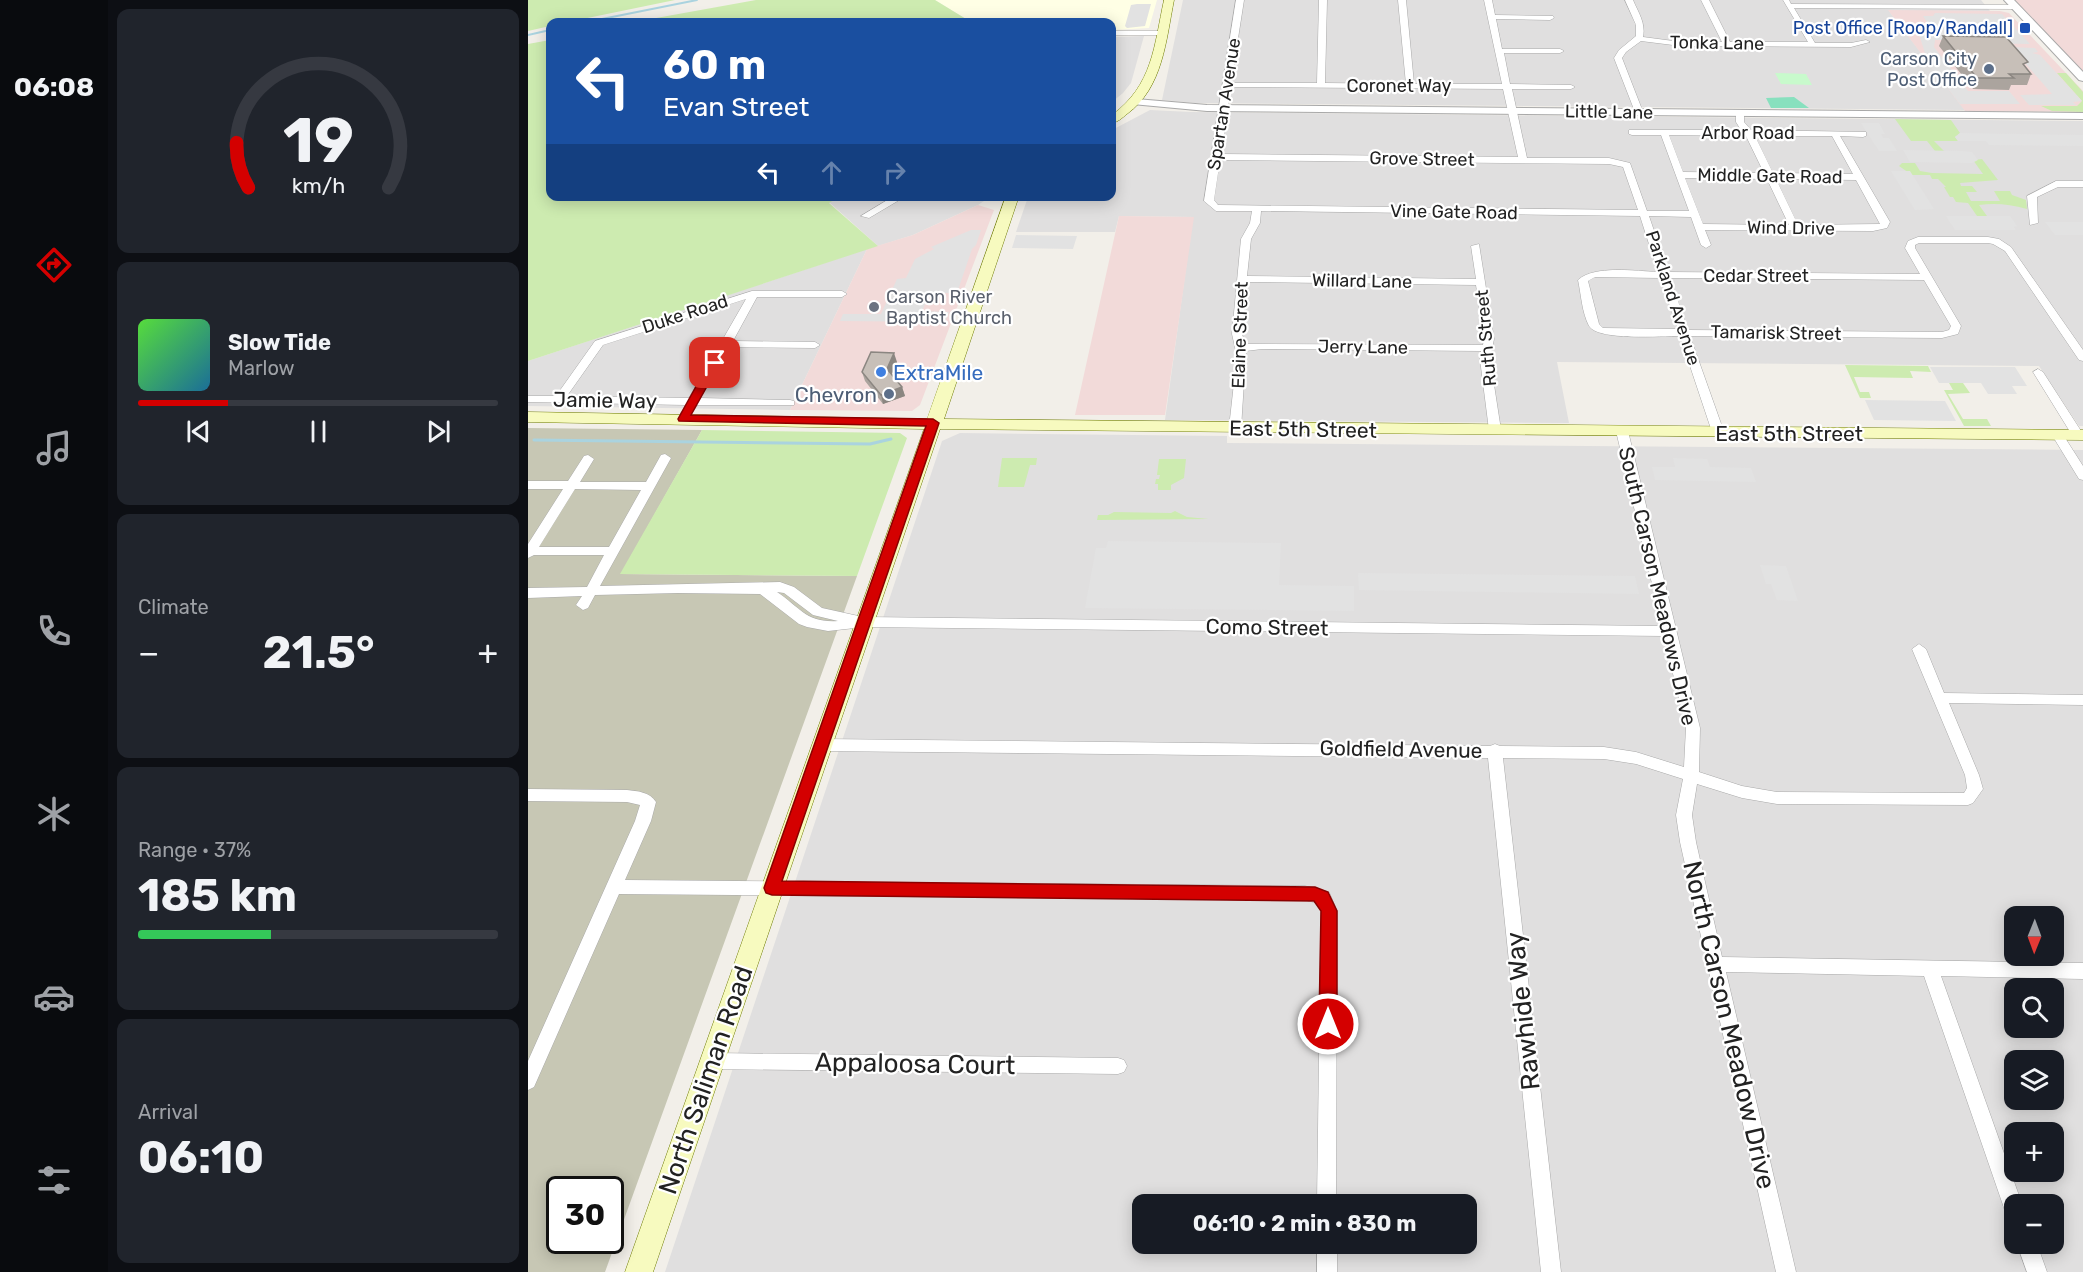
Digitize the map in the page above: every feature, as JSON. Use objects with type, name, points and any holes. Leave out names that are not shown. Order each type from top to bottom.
[{"type":"main road","points":[[1116,117],[1136,102],[1150,81],[1169,0]]},
{"type":"main road","name":"North Saliman Road","points":[[639,1272],[1010,201]]},
{"type":"main road","name":"East 5th Street","points":[[530,419],[2080,435]]},
{"type":"street","name":"Spartan Avenue","points":[[1214,207],[1209,201],[1240,0]]},
{"type":"street","points":[[1321,85],[1323,0]]},
{"type":"street","points":[[1402,0],[1410,86]]},
{"type":"street","points":[[1488,0],[1523,160]]},
{"type":"street","points":[[1629,0],[1642,33],[1641,39],[1621,52],[1618,58],[1639,112]]},
{"type":"street","points":[[1705,0],[1727,44]]},
{"type":"street","points":[[1787,3],[2012,4],[2083,78]]},
{"type":"street","points":[[1787,3],[1813,45]]},
{"type":"street","points":[[1491,17],[1550,18]]},
{"type":"street","points":[[1116,33],[1162,33]]},
{"type":"street","name":"Tonka Lane","points":[[1641,39],[1681,44],[1851,45],[1866,42]]},
{"type":"street","points":[[1498,51],[1560,51]]},
{"type":"street","name":"Coronet Way","points":[[1227,85],[1571,87]]},
{"type":"street","name":"Little Lane","points":[[1136,102],[1177,107],[1223,108],[2083,116]]},
{"type":"street","points":[[1740,113],[1738,119],[1749,133],[1794,228]]},
{"type":"street","name":"Arbor Road","points":[[1632,132],[1863,134]]},
{"type":"street","points":[[1664,132],[1706,246]]},
{"type":"street","points":[[1834,133],[1859,177]]},
{"type":"street","name":"Grove Street","points":[[1216,157],[1613,161],[1627,165]]},
{"type":"street","name":"Parkland Avenue","points":[[1627,165],[1718,432]]},
{"type":"street","name":"Middle Gate Road","points":[[1680,175],[1859,177]]},
{"type":"street","name":"Wind Drive","points":[[1699,227],[1882,227],[1885,222],[1859,177]]},
{"type":"street","points":[[2034,223],[2032,196],[2056,184],[2083,184]]},
{"type":"street","points":[[866,216],[893,201]]},
{"type":"street","name":"Vine Gate Road","points":[[1214,207],[1223,210],[1695,214]]},
{"type":"street","name":"Elaine Street","points":[[1235,428],[1242,356],[1237,334],[1242,279],[1247,236],[1255,223],[1257,210]]},
{"type":"street","points":[[1927,277],[1910,248],[1911,243],[1918,240],[1988,240],[2003,245],[2083,358]]},
{"type":"street","name":"Ruth Street","points":[[1476,246],[1489,339],[1485,359],[1495,430]]},
{"type":"street","name":"Cedar Street","points":[[1599,330],[1594,325],[1583,280],[1586,276],[1593,274],[1927,277]]},
{"type":"street","name":"Tamarisk Street","points":[[1599,330],[1608,332],[1942,335],[1954,332],[1956,326],[1927,277]]},
{"type":"street","name":"Willard Lane","points":[[1242,279],[1481,282]]},
{"type":"street","points":[[683,419],[752,300],[752,294]]},
{"type":"street","name":"Duke Road","points":[[559,400],[599,343],[752,294],[842,294]]},
{"type":"street","points":[[725,344],[815,345]]},
{"type":"street","name":"Jerry Lane","points":[[1239,348],[1262,346],[1487,348]]},
{"type":"street","name":"East 5th Street","points":[[2038,372],[2080,435]]},
{"type":"street","name":"Jamie Way","points":[[528,399],[790,403]]},
{"type":"street","name":"South Carson Meadows Drive","points":[[1622,431],[1693,728],[1691,776]]},
{"type":"street","points":[[2058,435],[2083,476]]},
{"type":"street","points":[[583,605],[665,458]]},
{"type":"street","points":[[529,553],[588,459]]},
{"type":"street","points":[[528,485],[649,486]]},
{"type":"street","points":[[529,553],[613,551]]},
{"type":"street","name":"Como Street","points":[[590,591],[762,589],[809,623],[837,627],[864,622],[1670,631]]},
{"type":"street","points":[[528,593],[590,591]]},
{"type":"street","points":[[1919,649],[1939,698],[2083,700]]},
{"type":"street","name":"Goldfield Avenue","points":[[821,745],[1495,750],[1604,753],[1636,758],[1742,792],[1777,798],[1958,801],[1968,799],[1973,794],[1975,786],[1972,775],[1939,698]]},
{"type":"street","name":"Rawhide Way","points":[[1495,750],[1551,1272]]},
{"type":"street","name":"North Carson Meadow Drive","points":[[1691,776],[1684,822],[1786,1272]]},
{"type":"street","points":[[528,795],[627,796],[648,802],[643,821],[528,1082]]},
{"type":"street","points":[[614,887],[1305,893],[1323,897],[1329,911],[1327,1194]]},
{"type":"street","points":[[1716,963],[2083,970]]},
{"type":"street","points":[[1930,968],[2009,1194]]},
{"type":"street","name":"Appaloosa Court","points":[[712,1061],[1118,1066]]},
{"type":"street","points":[[1327,1254],[1327,1272]]},
{"type":"street","points":[[2031,1254],[2037,1272]]},
{"type":"shaded area","points":[[935,0],[1157,0],[1149,28],[1116,30],[1116,18],[964,18]]},
{"type":"shaded area","points":[[1183,0],[1981,0],[1990,11],[1889,11],[1965,110],[1195,103],[1162,100]]},
{"type":"shaded area","points":[[2009,0],[2083,0],[2083,80]]},
{"type":"shaded area","points":[[1151,4],[1145,26],[1127,28],[1125,26],[1131,5]]},
{"type":"shaded area","points":[[1888,10],[2009,13],[2083,91],[2083,112],[1965,111]]},
{"type":"shaded area","points":[[1935,13],[2002,14],[2030,44],[1963,43],[1960,40],[1935,40],[1934,47],[1968,91],[2009,91],[2020,104],[1960,104],[1928,63],[1919,34],[1929,25],[1923,16],[1933,16]]},
{"type":"shaded area","points":[[1144,36],[1131,83],[1116,99],[1116,37]]},
{"type":"shaded area","points":[[2011,47],[2035,48],[2038,52],[2032,53],[2040,55],[2082,101],[2073,102],[2076,105],[2029,105],[2020,95],[2052,94]]},
{"type":"shaded area","points":[[1150,110],[2083,121],[2083,426],[2079,426],[2039,366],[1557,362],[1569,423],[1165,420],[1193,217],[1119,216],[1115,232],[1016,232],[1027,201],[1116,201],[1116,128]]},
{"type":"shaded area","points":[[1861,123],[1879,123],[1885,134],[1881,134],[1883,138],[1889,138],[1897,151],[1879,151]]},
{"type":"shaded area","points":[[1960,133],[2083,135],[2083,146],[1989,145],[1986,141],[1958,141],[1955,137]]},
{"type":"shaded area","points":[[1903,150],[1972,152],[1978,160],[1972,163],[1910,162]]},
{"type":"shaded area","points":[[1891,171],[1910,171],[1934,209],[1915,210]]},
{"type":"shaded area","points":[[984,201],[913,235],[878,246],[829,202]]},
{"type":"shaded area","points":[[978,205],[994,210],[920,405],[912,411],[790,410],[867,249],[913,235]]},
{"type":"shaded area","points":[[1119,216],[1194,217],[1165,415],[1075,415]]},
{"type":"shaded area","points":[[1946,216],[2010,216],[2017,226],[2014,227],[2016,230],[1955,230]]},
{"type":"shaded area","points":[[2045,222],[2083,222],[2083,235],[2055,235]]},
{"type":"shaded area","points":[[971,230],[981,230],[957,293],[930,293],[922,311],[949,312],[945,322],[840,321],[843,314],[881,314],[897,279],[906,278],[915,259],[934,249],[931,247]]},
{"type":"shaded area","points":[[1016,235],[1077,236],[1073,249],[1012,248]]},
{"type":"shaded area","points":[[867,249],[790,410],[528,406],[528,361]]},
{"type":"shaded area","points":[[1930,367],[2015,367],[2027,386],[2012,386],[2017,394],[1988,394],[1981,383],[1939,383]]},
{"type":"shaded area","points":[[1865,400],[1945,401],[1956,421],[1874,420]]},
{"type":"shaded area","points":[[528,428],[702,430],[621,574],[857,576],[624,1220],[624,1176],[546,1176],[546,1254],[612,1254],[605,1272],[528,1272]]},
{"type":"shaded area","points":[[960,433],[1227,436],[1227,443],[2083,450],[2083,1272],[665,1272],[942,441]]},
{"type":"shaded area","points":[[1673,458],[1707,459],[1710,467],[1751,468],[1756,482],[1655,480],[1652,467],[1675,467]]},
{"type":"shaded area","points":[[1108,541],[1281,543],[1279,585],[1354,586],[1354,611],[1085,608],[1096,548],[1106,548]]},
{"type":"shaded area","points":[[1760,565],[1786,566],[1798,601],[1777,600],[1771,584],[1766,584]]},
{"type":"shaded area","points":[[1358,573],[1635,576],[1639,594],[1359,590]]},
{"type":"green space","points":[[528,0],[675,0],[587,18],[546,18],[546,27],[528,31]]},
{"type":"green space","points":[[756,0],[935,0],[964,18],[656,18]]},
{"type":"green space","points":[[546,41],[546,201],[832,201],[829,203],[878,246],[528,361],[528,44]]},
{"type":"green space","points":[[1775,73],[1806,74],[1812,85],[1781,84]]},
{"type":"green space","points":[[2057,73],[2066,73],[2083,92],[2083,112],[2052,111],[2041,106],[2077,106],[2082,101]]},
{"type":"green space","points":[[1794,97],[1809,108],[1771,108],[1766,98]]},
{"type":"green space","points":[[1895,119],[1951,120],[1960,133],[1955,137],[1958,141],[1934,141],[1944,151],[1935,151],[1927,141],[1911,141]]},
{"type":"green space","points":[[1982,159],[1998,180],[1960,183],[1961,186],[1972,186],[1977,192],[1966,192],[1971,201],[2000,201],[1994,191],[2010,191],[2012,195],[2026,200],[2027,209],[2002,204],[1979,205],[1987,216],[1977,216],[1968,203],[1956,202],[1953,197],[1950,197],[1944,187],[1946,187],[1938,179],[1932,179],[1930,175],[1912,175],[1899,166],[1902,163],[1915,163],[1920,171],[1932,173],[1983,174],[1973,160]]},
{"type":"green space","points":[[1845,365],[1928,366],[1931,372],[1910,371],[1913,378],[1854,377],[1860,392],[1869,392],[1871,398],[1860,398]]},
{"type":"green space","points":[[1949,383],[1963,383],[1970,393],[1948,394],[1963,419],[1987,419],[1991,426],[1964,426],[1944,390],[1953,390]]},
{"type":"green space","points":[[702,430],[900,433],[907,438],[857,576],[620,574]]},
{"type":"green space","points":[[1002,458],[1037,458],[1036,465],[1030,465],[1024,487],[998,487]]},
{"type":"green space","points":[[1159,459],[1186,459],[1184,478],[1171,485],[1171,490],[1158,490],[1158,484],[1155,484],[1160,475],[1157,475]]},
{"type":"green space","points":[[1175,511],[1187,517],[1209,519],[1097,520],[1098,515],[1108,515],[1114,512],[1171,513]]},
{"type":"building","name":"Carson City Post Office","points":[[1943,36],[2006,37],[2028,62],[2023,64],[2031,74],[2009,74],[2014,78],[1977,78]]},
{"type":"building","points":[[871,352],[894,353],[887,369],[902,387],[881,395],[862,372]]},
{"type":"waterway","points":[[607,18],[697,0]]},
{"type":"waterway","points":[[528,35],[546,31]]},
{"type":"waterway","points":[[534,440],[870,444],[891,439]]},
{"type":"place","name":"Post Office [Roop/Randall]","points":[[2025,28]]},
{"type":"place","name":"Carson City Post Office","points":[[1989,69]]},
{"type":"place","name":"Carson River Baptist Church","points":[[874,307]]},
{"type":"place","name":"ExtraMile","points":[[881,372]]},
{"type":"place","name":"Chevron","points":[[889,394]]},
{"type":"route","points":[[715,363],[683,419],[933,423],[772,888],[1315,894],[1323,897],[1329,911],[1328,1024]]}]
